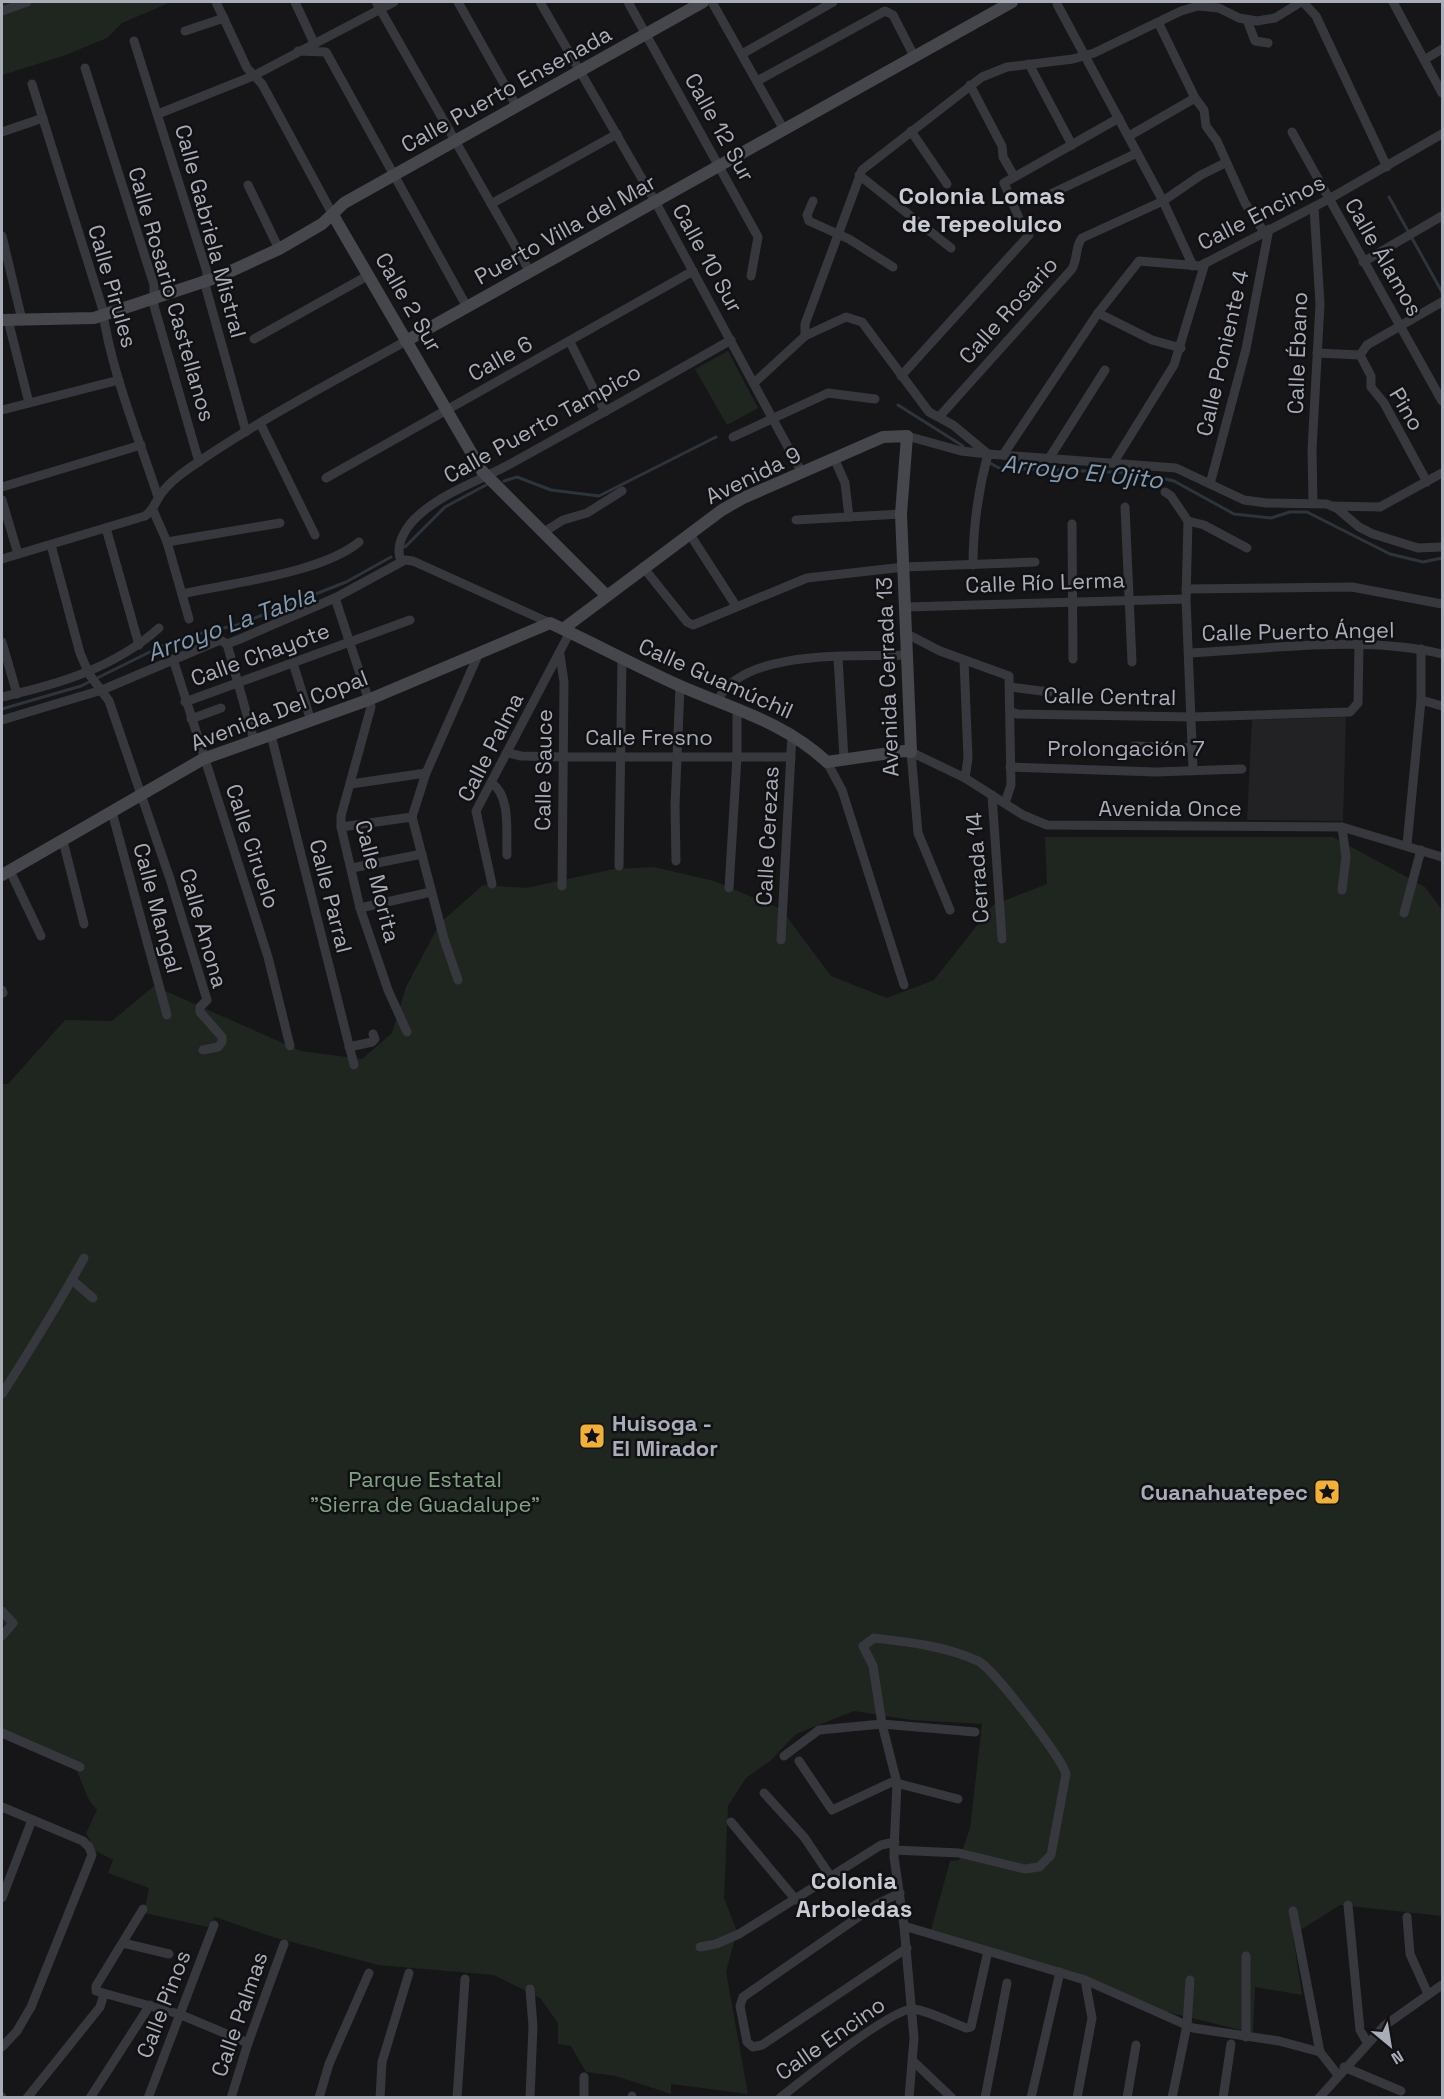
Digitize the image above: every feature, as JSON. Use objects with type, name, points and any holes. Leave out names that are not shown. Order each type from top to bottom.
[{"type":"street","points":[[2,11],[27,2]]},
{"type":"street","name":"Calle 2 Sur","points":[[216,2],[247,68],[262,84],[333,216],[487,476],[606,595]]},
{"type":"street","points":[[295,2],[314,43]]},
{"type":"street","points":[[158,114],[253,76],[378,5],[394,2]]},
{"type":"street","points":[[458,2],[517,107]]},
{"type":"street","name":"Calle 10 Sur","points":[[540,2],[656,203],[774,417],[802,473]]},
{"type":"street","name":"Calle 12 Sur","points":[[628,2],[758,237],[751,276]]},
{"type":"street","name":"Calle Puerto Ensenada","points":[[5,320],[71,320],[102,315],[207,281],[279,249],[333,216],[344,203],[704,2]]},
{"type":"street","points":[[712,2],[784,130]]},
{"type":"street","points":[[742,54],[834,2]]},
{"type":"street","name":"Puerto Villa del Mar","points":[[153,510],[158,497],[172,482],[260,423],[1012,2]]},
{"type":"street","points":[[805,336],[805,324],[859,175],[866,165],[970,85],[999,69],[1086,56],[1198,6],[1219,8],[1247,20],[1275,18],[1302,2],[1316,16],[1387,167]]},
{"type":"street","points":[[1393,2],[1443,93]]},
{"type":"street","points":[[1057,4],[1163,201],[1193,266]]},
{"type":"street","points":[[378,5],[530,272]]},
{"type":"street","points":[[757,81],[885,11],[893,15],[914,56]]},
{"type":"street","points":[[186,31],[224,18]]},
{"type":"street","points":[[1247,20],[1248,30],[1255,41],[1268,43]]},
{"type":"street","points":[[1158,22],[1195,98],[1204,110],[1206,126],[1217,141],[1245,203],[1266,231]]},
{"type":"street","name":"Calle Gabriela Mistral","points":[[134,41],[207,272],[206,288],[246,432]]},
{"type":"street","points":[[1424,60],[1443,49]]},
{"type":"street","points":[[298,51],[326,52],[467,307]]},
{"type":"street","points":[[1029,64],[1072,145]]},
{"type":"street","name":"Calle Rosario Castellanos","points":[[85,68],[154,285],[154,306],[199,462]]},
{"type":"street","name":"Calle Pirules","points":[[32,84],[120,380],[158,497]]},
{"type":"street","points":[[970,85],[1003,149],[1003,157],[1014,176]]},
{"type":"street","points":[[1129,136],[1195,98]]},
{"type":"street","points":[[2,132],[43,118]]},
{"type":"street","points":[[1020,223],[1004,185],[1014,176],[1119,118]]},
{"type":"street","points":[[911,131],[946,184]]},
{"type":"street","name":"Calle Álamos","points":[[1292,132],[1443,401]]},
{"type":"street","points":[[491,204],[617,134]]},
{"type":"street","name":"Calle Encinos","points":[[1003,455],[1098,313],[1139,261],[1193,266],[1205,263],[1329,199],[1443,134]]},
{"type":"street","points":[[1038,200],[1137,153]]},
{"type":"street","name":"Calle Rosario","points":[[939,417],[1072,269],[1077,261],[1078,242],[1082,238],[1163,201],[1201,174],[1225,163]]},
{"type":"street","points":[[859,175],[951,248]]},
{"type":"street","points":[[248,185],[279,249]]},
{"type":"street","points":[[813,201],[807,215],[809,221],[838,234],[893,267]]},
{"type":"street","name":"Calle Ébano","points":[[1312,502],[1312,450],[1320,288],[1314,207]]},
{"type":"street","points":[[1363,262],[1443,216]]},
{"type":"street","name":"Calle Poniente 4","points":[[1210,484],[1246,349],[1266,231]]},
{"type":"street","points":[[901,376],[1029,235]]},
{"type":"street","points":[[2,236],[21,320]]},
{"type":"street","points":[[1114,462],[1167,378],[1181,348],[1205,263]]},
{"type":"street","name":"Calle 6","points":[[326,478],[693,271]]},
{"type":"street","points":[[254,339],[369,275]]},
{"type":"street","points":[[1317,353],[1360,355],[1365,346],[1443,302]]},
{"type":"street","points":[[1098,313],[1152,340],[1181,348]]},
{"type":"street","points":[[754,383],[805,336],[842,318],[855,318],[868,328],[929,412],[953,424],[988,454],[974,520],[973,565]]},
{"type":"street","points":[[5,320],[29,403]]},
{"type":"street","name":"Calle Puerto Tampico","points":[[401,561],[399,547],[412,522],[432,505],[605,412],[731,340]]},
{"type":"street","points":[[570,342],[605,412]]},
{"type":"street","name":"Pino","points":[[1360,355],[1371,376],[1371,387],[1384,403],[1427,482]]},
{"type":"street","points":[[1050,458],[1105,370]]},
{"type":"street","points":[[2,410],[120,380]]},
{"type":"street","points":[[733,437],[828,393],[875,399]]},
{"type":"street","points":[[260,423],[315,535]]},
{"type":"street","name":"Avenida 9","points":[[566,631],[606,595],[643,567],[689,533],[743,498],[883,437],[907,436],[961,452],[1176,468],[1253,502],[1312,502],[1333,506],[1380,507],[1443,473]]},
{"type":"street","name":"Avenida Cerrada 13","points":[[907,436],[901,514],[911,752],[918,833],[950,910]]},
{"type":"street","points":[[2,487],[141,445]]},
{"type":"street","points":[[834,458],[845,483],[849,517]]},
{"type":"street","points":[[544,532],[563,520],[587,513],[622,491]]},
{"type":"street","points":[[1165,492],[1188,521],[1186,594],[1190,652],[1192,769]]},
{"type":"street","points":[[2,500],[18,554]]},
{"type":"street","points":[[1333,506],[1354,524],[1373,534],[1418,548],[1443,548]]},
{"type":"street","points":[[1125,507],[1132,662]]},
{"type":"street","points":[[2,559],[145,516],[153,510],[167,542],[189,619]]},
{"type":"street","points":[[796,520],[901,514]]},
{"type":"street","points":[[1188,521],[1204,525],[1247,548]]},
{"type":"street","points":[[167,542],[280,523]]},
{"type":"street","points":[[1072,524],[1073,659]]},
{"type":"street","points":[[106,528],[139,645]]},
{"type":"street","points":[[689,533],[736,606]]},
{"type":"street","points":[[182,594],[320,564],[349,551],[359,542]]},
{"type":"street","points":[[51,545],[80,653],[90,676],[109,701],[141,794]]},
{"type":"street","points":[[227,644],[335,598],[401,561]]},
{"type":"street","name":"Calle Guamúchil","points":[[401,561],[413,561],[681,686],[718,700],[792,734],[827,762],[842,790],[904,985]]},
{"type":"street","points":[[643,567],[691,624],[807,578],[904,567],[1035,562]]},
{"type":"street","name":"Calle Río Lerma","points":[[906,607],[1352,587],[1443,604]]},
{"type":"street","name":"Calle Morita","points":[[335,598],[368,700],[370,714],[341,816],[341,827],[360,908],[388,990],[407,1032]]},
{"type":"street","name":"Calle Chayote","points":[[185,702],[410,620]]},
{"type":"street","name":"Avenida Del Copal","points":[[6,873],[203,759],[368,700],[550,623]]},
{"type":"street","points":[[2,698],[90,676],[139,645],[159,628]]},
{"type":"street","name":"Calle Palma","points":[[492,884],[476,817],[560,655],[566,631]]},
{"type":"street","name":"Calle Central","points":[[907,634],[964,660],[1006,673],[1009,676],[1010,687],[1008,706],[1012,712],[1192,717],[1350,712],[1358,703],[1359,645]]},
{"type":"street","points":[[2,720],[100,688],[220,640],[227,644],[240,683],[254,740]]},
{"type":"street","points":[[2,642],[17,694]]},
{"type":"street","name":"Calle Puerto Ángel","points":[[1190,652],[1359,645],[1421,649],[1443,654]]},
{"type":"street","points":[[1407,845],[1421,700],[1421,649]]},
{"type":"street","points":[[458,980],[431,892],[412,817],[426,773],[478,653]]},
{"type":"street","name":"Calle Sauce","points":[[560,655],[564,682],[561,886]]},
{"type":"street","points":[[718,700],[729,684],[760,666],[780,661],[908,655]]},
{"type":"street","points":[[838,658],[844,759]]},
{"type":"street","name":"Calle Ciruelo","points":[[173,659],[268,957],[290,1046]]},
{"type":"street","points":[[619,866],[622,659]]},
{"type":"street","points":[[964,660],[968,758],[965,778]]},
{"type":"street","points":[[293,663],[311,721]]},
{"type":"street","points":[[676,861],[675,806],[681,686]]},
{"type":"street","points":[[1010,687],[1049,692]]},
{"type":"street","points":[[1421,700],[1443,706]]},
{"type":"street","points":[[191,718],[221,708]]},
{"type":"street","points":[[729,888],[737,757],[736,708]]},
{"type":"street","points":[[1005,803],[1011,785],[1012,712]]},
{"type":"street","name":"Calle Cerezas","points":[[781,940],[792,734]]},
{"type":"street","name":"Calle Parral","points":[[272,735],[354,1065]]},
{"type":"street","points":[[1134,746],[1192,748]]},
{"type":"street","points":[[827,762],[904,751],[911,752]]},
{"type":"street","name":"Avenida Once","points":[[911,752],[965,778],[1036,822],[1056,826],[1342,827],[1443,857]]},
{"type":"street","name":"Calle Fresno","points":[[508,753],[562,758],[791,757]]},
{"type":"street","name":"Prolongación 7","points":[[1010,767],[1156,772],[1242,768]]},
{"type":"street","points":[[351,784],[426,773]]},
{"type":"street","points":[[492,783],[499,788],[504,797],[507,855]]},
{"type":"street","name":"Calle Anona","points":[[141,794],[170,879],[197,971],[207,994],[207,1000],[199,1011],[220,1032],[223,1040],[218,1047],[203,1050]]},
{"type":"street","name":"Cerrada 14","points":[[992,795],[1002,939]]},
{"type":"street","name":"Calle Mangal","points":[[112,812],[166,1015]]},
{"type":"street","points":[[341,827],[412,817]]},
{"type":"street","points":[[1342,827],[1346,857],[1342,890]]},
{"type":"street","points":[[63,841],[84,924]]},
{"type":"street","points":[[1404,914],[1421,850]]},
{"type":"street","points":[[352,868],[422,854]]},
{"type":"street","points":[[6,873],[40,936]]},
{"type":"street","points":[[360,908],[431,892]]},
{"type":"street","points":[[349,1047],[372,1042],[375,1039],[373,1034]]},
{"type":"street","points":[[2,1394],[12,1374],[48,1324],[84,1258]]},
{"type":"street","points":[[72,1280],[93,1298]]},
{"type":"street","points":[[2,1611],[13,1622],[2,1636]]},
{"type":"street","points":[[700,1947],[716,1944],[739,1934],[881,1845],[894,1846],[959,1853],[1025,1869],[1033,1869],[1043,1864],[1051,1856],[1066,1774],[1061,1762],[1026,1715],[982,1664],[931,1646],[874,1638],[864,1643],[873,1666],[882,1724],[897,1783],[894,1846],[912,2008],[913,2061],[909,2097]]},
{"type":"street","points":[[784,1756],[817,1730],[882,1724],[975,1732]]},
{"type":"street","points":[[2,1733],[80,1767]]},
{"type":"street","points":[[799,1761],[832,1810],[883,1784],[897,1783],[958,1799]]},
{"type":"street","points":[[764,1793],[804,1837],[831,1877]]},
{"type":"street","points":[[2,1808],[83,1841],[91,1849],[90,1861],[31,2007],[17,2031],[2,2047]]},
{"type":"street","points":[[2,1898],[32,1820]]},
{"type":"street","points":[[732,1822],[796,1900]]},
{"type":"street","points":[[900,1893],[877,1904],[741,2000],[746,2039],[751,2045],[762,2045],[907,1948]]},
{"type":"street","points":[[1348,1905],[1360,2030],[1368,2042]]},
{"type":"street","points":[[144,1909],[95,1989],[104,1994],[179,2014],[248,2043]]},
{"type":"street","points":[[1293,1911],[1320,2052]]},
{"type":"street","points":[[1407,1917],[1410,1954],[1428,1994]]},
{"type":"street","name":"Calle Pinos","points":[[148,2097],[214,1925]]},
{"type":"street","points":[[904,1926],[1085,1980],[1187,2025],[1279,2041],[1320,2052],[1341,2071],[1401,2091]]},
{"type":"street","points":[[123,1943],[169,1954]]},
{"type":"street","name":"Calle Palmas","points":[[231,2097],[284,1944]]},
{"type":"street","name":"Calle Encino","points":[[780,2097],[871,2030],[892,2016],[912,2008],[966,2028],[971,2027],[988,1951]]},
{"type":"street","points":[[1246,1956],[1246,2037]]},
{"type":"street","points":[[1031,2097],[1060,1972]]},
{"type":"street","points":[[319,2097],[329,2064],[369,1973]]},
{"type":"street","points":[[380,2097],[382,2062],[410,1973]]},
{"type":"street","points":[[457,2097],[465,1979]]},
{"type":"street","points":[[1077,2097],[1092,2018],[1085,1980]]},
{"type":"street","points":[[1172,2097],[1187,2025],[1190,1980]]},
{"type":"street","points":[[985,2097],[1007,1983]]},
{"type":"street","points":[[1319,2097],[1368,2042],[1428,1994],[1443,1985]]},
{"type":"street","points":[[530,2097],[533,2026],[531,1989]]},
{"type":"street","points":[[27,2097],[100,2007],[104,1994]]},
{"type":"street","points":[[90,2097],[150,2005]]},
{"type":"street","points":[[1223,2097],[1231,2044]]},
{"type":"street","points":[[1127,2097],[1136,2045]]},
{"type":"street","points":[[913,2061],[952,2097]]},
{"type":"street","points":[[584,2077],[584,2097]]},
{"type":"shaded area","points":[[1346,717],[1343,821],[1247,820],[1252,720]]},
{"type":"green space","points":[[2,2],[171,2],[122,23],[107,38],[63,56],[2,75]]},
{"type":"green space","points":[[728,351],[758,408],[727,425],[695,369]]},
{"type":"green space","name":"Parque Estatal \"Sierra de Guadalupe\"","points":[[1045,837],[1333,837],[1425,887],[1442,910],[1442,1916],[1340,1905],[1293,1935],[1302,1995],[1255,1987],[1253,2033],[1151,2008],[1062,1974],[929,1937],[950,1861],[959,1860],[970,1828],[982,1724],[911,1720],[854,1711],[796,1734],[770,1761],[746,1778],[728,1806],[724,1898],[737,1931],[726,1972],[748,2094],[671,2084],[671,2094],[616,2076],[586,2072],[571,2046],[558,2044],[558,2023],[540,1998],[494,1975],[378,1965],[273,1937],[215,1917],[208,1927],[144,1913],[149,1888],[108,1873],[113,1860],[94,1850],[86,1833],[97,1810],[89,1800],[77,1771],[2,1734],[2,1639],[6,1631],[2,1619],[2,1084],[8,1084],[65,1020],[112,1021],[154,986],[301,1051],[362,1059],[392,1033],[406,987],[440,923],[483,885],[526,888],[614,869],[654,867],[714,881],[781,909],[831,976],[887,998],[934,980],[993,905],[1047,884]]},
{"type":"waterway","name":"Arroyo El Ojito","points":[[1389,197],[1442,292]]},
{"type":"waterway","name":"Arroyo El Ojito","points":[[898,405],[963,446]]},
{"type":"waterway","name":"Arroyo La Tabla","points":[[504,481],[517,477],[551,490],[599,496],[716,437]]},
{"type":"waterway","name":"Arroyo El Ojito","points":[[988,462],[999,468],[1139,473],[1174,481],[1234,514],[1271,518],[1290,512],[1307,512],[1390,554],[1423,562],[1442,558]]},
{"type":"waterway","name":"Arroyo La Tabla","points":[[405,547],[445,507],[486,485]]},
{"type":"waterway","name":"Arroyo La Tabla","points":[[2,709],[81,686],[176,639],[237,625],[346,582],[391,557]]},
{"type":"place","name":"Huisoga - El Mirador","points":[[592,1436]]},
{"type":"place","name":"Cuanahuatepec","points":[[1327,1492]]},
{"type":"district","name":"Colonia Lomas de Tepeolulco","points":[[982,210]]},
{"type":"district","name":"Colonia Arboledas","points":[[854,1895]]}]
